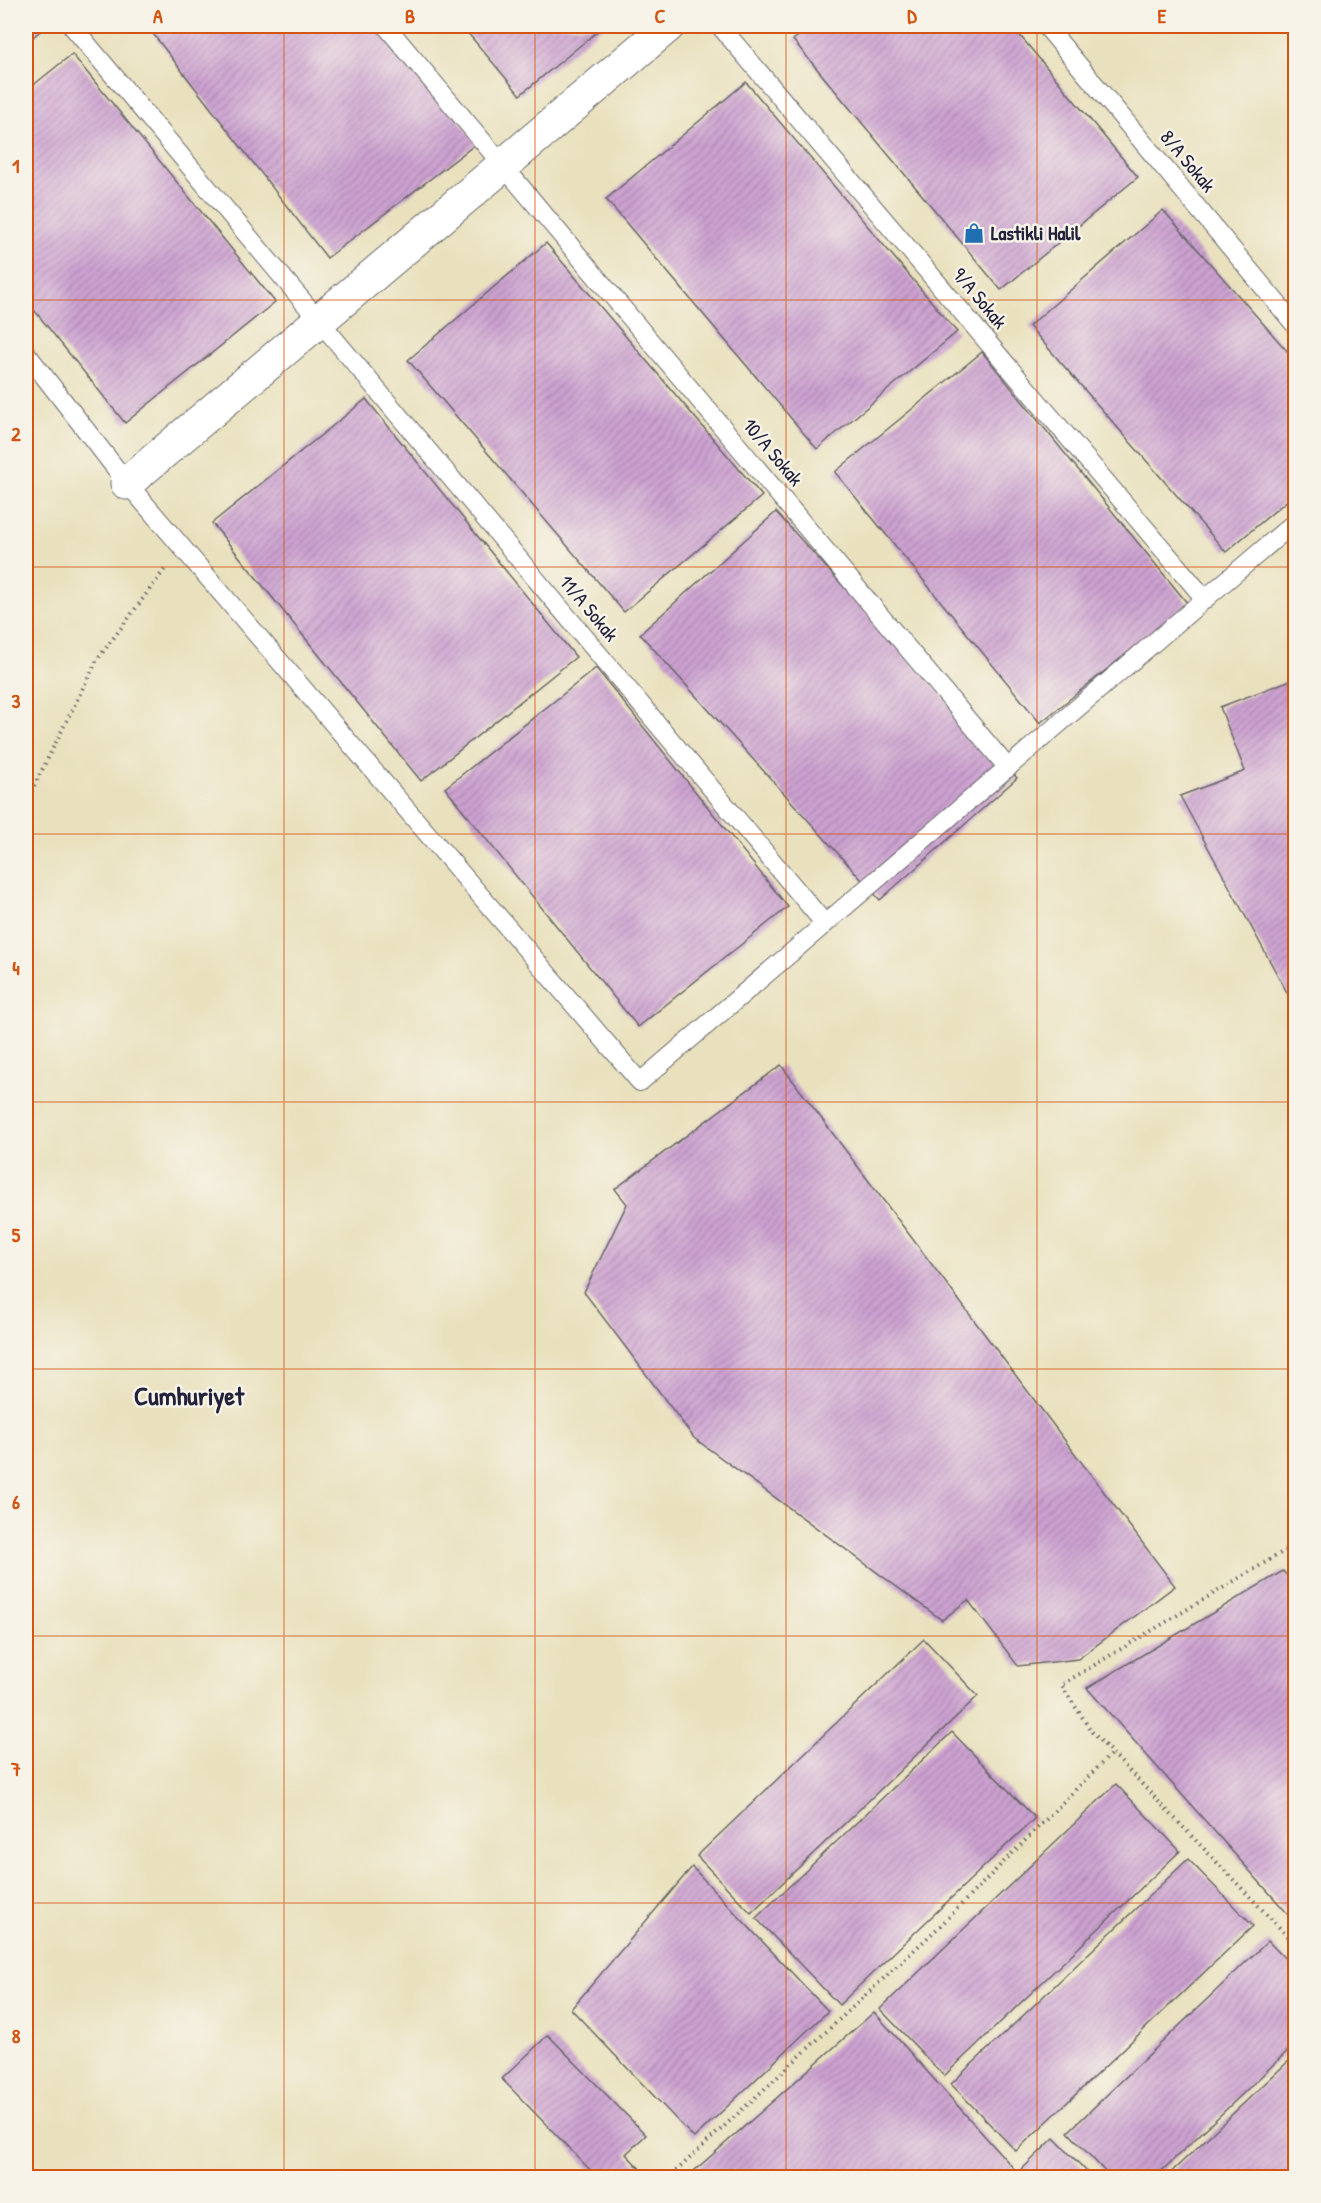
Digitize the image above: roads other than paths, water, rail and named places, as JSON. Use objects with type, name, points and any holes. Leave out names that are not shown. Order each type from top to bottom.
[{"type":"street","points":[[127,483],[668,26]]},
{"type":"lane","name":"11/A Sokak","points":[[72,26],[825,924]]},
{"type":"lane","name":"10/A Sokak","points":[[386,26],[1008,768]]},
{"type":"lane","name":"9/A Sokak","points":[[720,26],[1205,599]]},
{"type":"lane","name":"8/A Sokak","points":[[1046,26],[1296,326]]},
{"type":"lane","points":[[26,353],[127,483],[640,1082],[1296,521]]},
{"type":"place","name":"Lastikli Halil","points":[[974,233]]},
{"type":"district","name":"Cumhuriyet","points":[[189,1396]]}]
